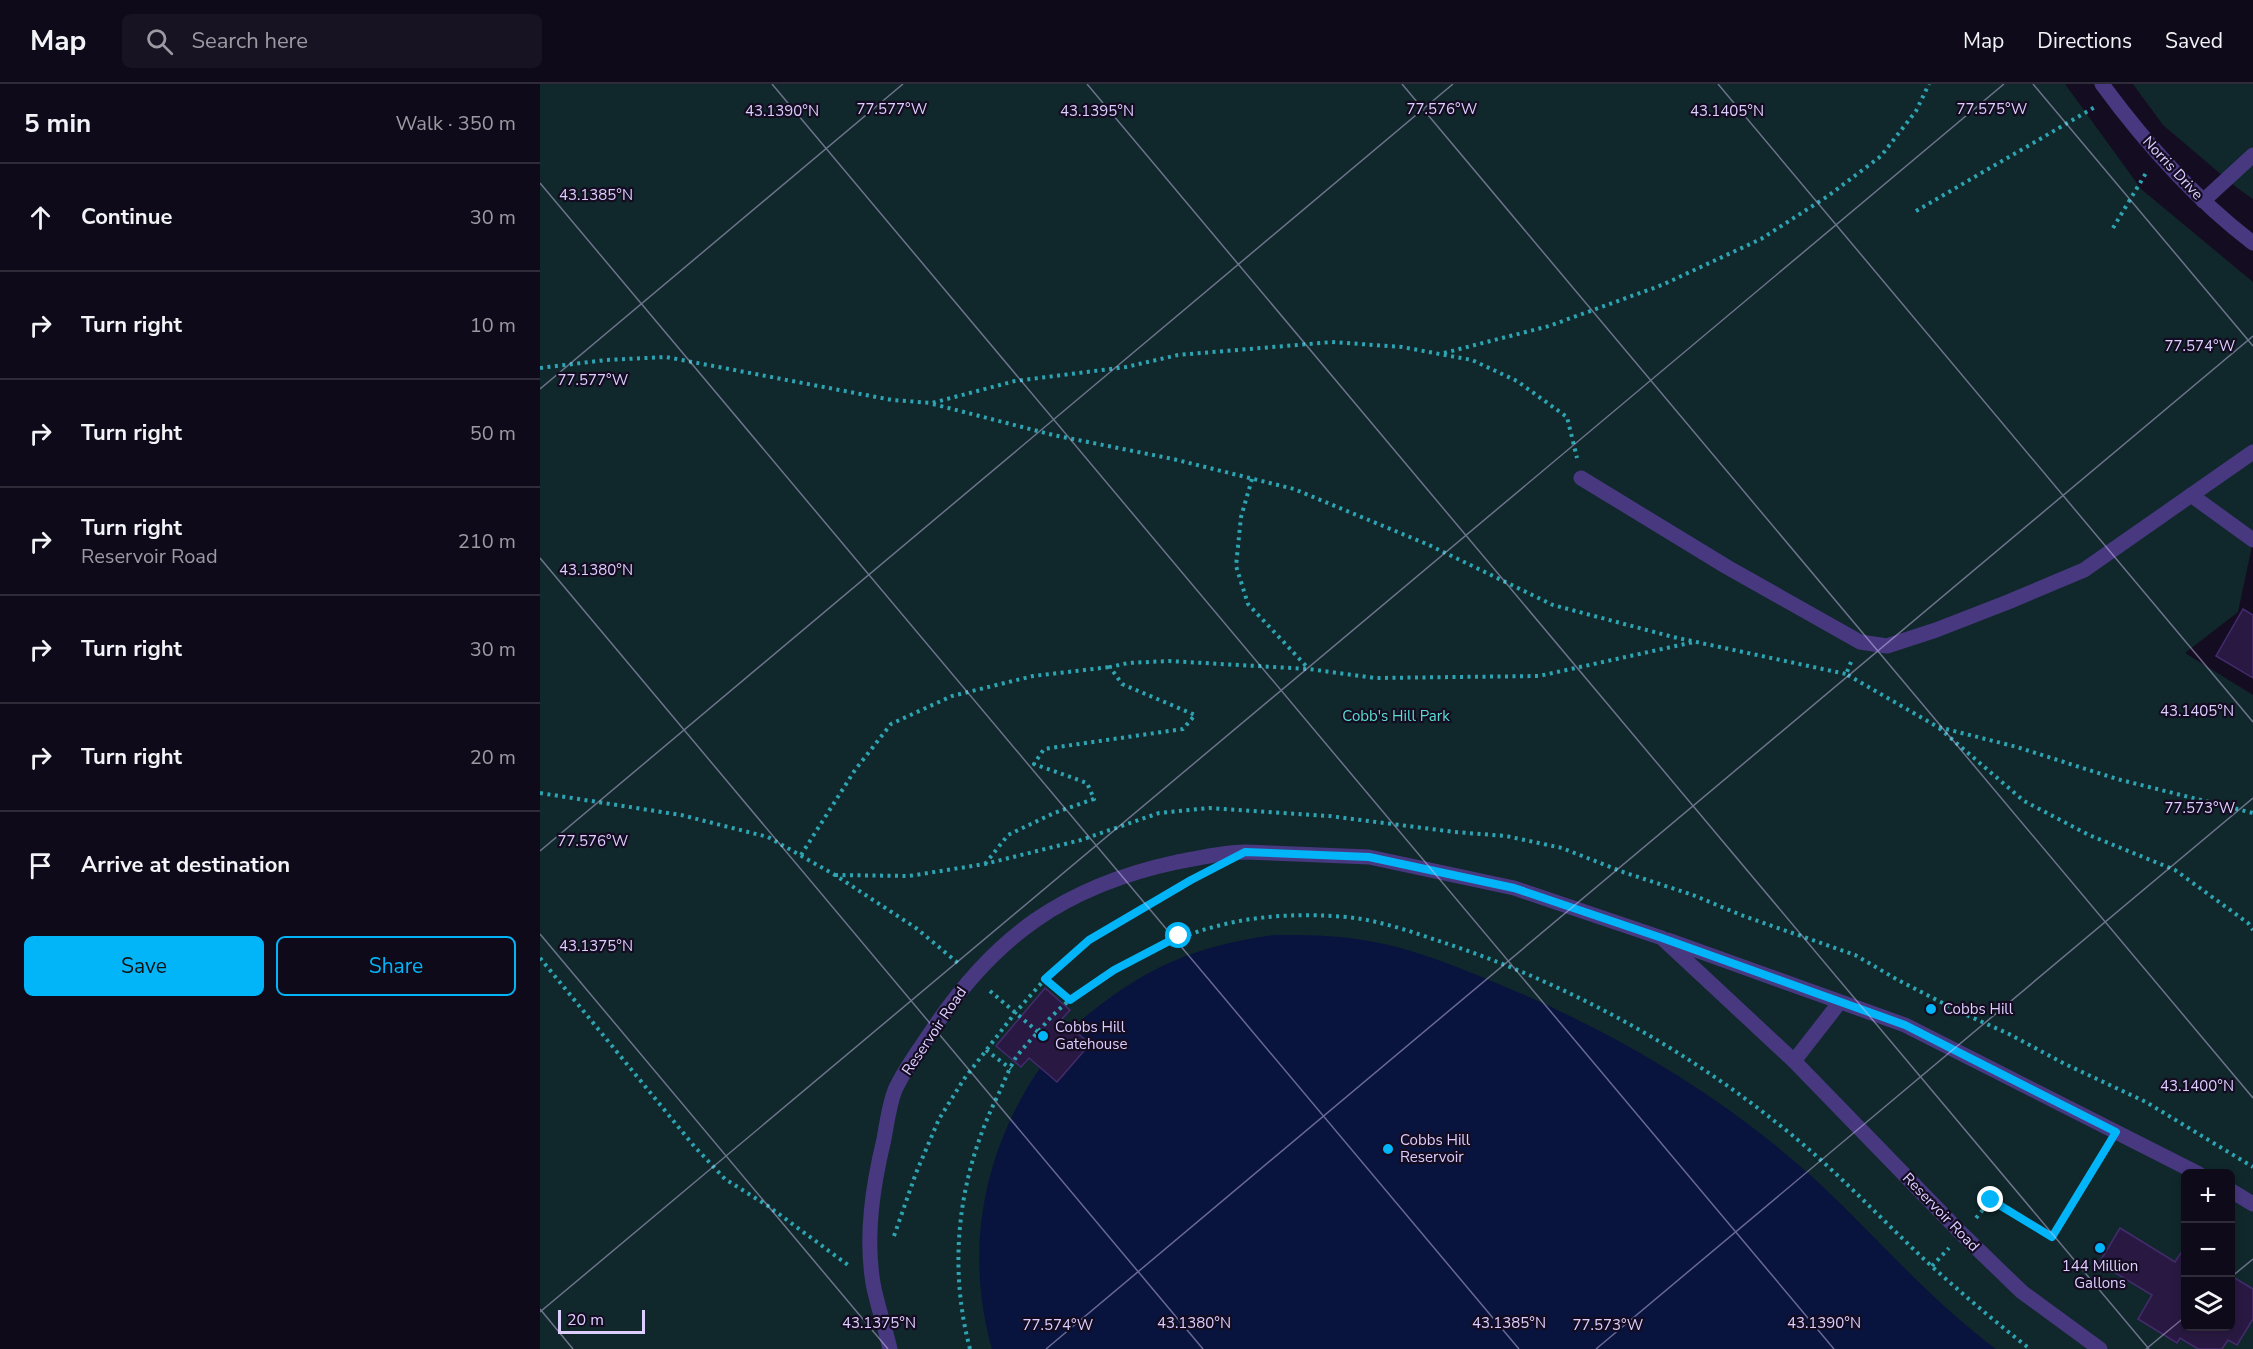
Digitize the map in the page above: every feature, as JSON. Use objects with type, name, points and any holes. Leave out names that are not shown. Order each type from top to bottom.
[{"type":"street","name":"Norris Drive","points":[[2102,84],[2157,154],[2203,201],[2253,243]]},
{"type":"street","points":[[2203,201],[2253,155]]},
{"type":"street","points":[[1581,478],[1736,572],[1860,642],[1887,646],[2008,603],[2084,570],[2253,452]]},
{"type":"street","points":[[2191,495],[2253,540]]},
{"type":"street","name":"Reservoir Road","points":[[890,1349],[873,1283],[870,1226],[878,1165],[895,1091],[946,1008],[972,976],[1006,943],[1047,911],[1100,884],[1156,867],[1227,852],[1292,852],[1369,857],[1514,888],[1905,1025],[2191,1169]]},
{"type":"street","name":"Reservoir Road","points":[[1662,938],[1794,1061],[1962,1234],[2022,1292],[2100,1349]]},
{"type":"street","points":[[1794,1061],[1840,1002]]},
{"type":"street","points":[[2235,1193],[2253,1204]]},
{"type":"path","points":[[1440,354],[1549,326],[1662,285],[1761,239],[1828,196],[1881,156],[1916,111],[1929,84]]},
{"type":"path","points":[[1916,211],[2112,97]]},
{"type":"path","points":[[2113,228],[2157,154]]},
{"type":"path","points":[[932,404],[1015,381],[1126,367],[1178,355],[1332,342],[1402,347],[1472,360],[1517,381],[1567,417],[1581,478]]},
{"type":"path","points":[[540,369],[606,360],[666,357],[892,400],[932,404],[1053,435],[1173,459],[1294,489],[1429,545],[1553,605],[1694,642],[1846,674],[1938,727],[2024,801],[2089,835],[2175,870],[2248,923],[2253,930]]},
{"type":"path","points":[[1252,479],[1241,517],[1236,566],[1248,604],[1309,669]]},
{"type":"path","points":[[801,855],[855,770],[891,724],[952,696],[1034,675],[1128,663],[1169,661],[1309,669],[1375,678],[1539,676],[1694,642]]},
{"type":"path","points":[[1846,674],[1860,642]]},
{"type":"path","points":[[985,864],[1008,835],[1054,813],[1094,799],[1088,783],[1034,764],[1044,749],[1184,729],[1195,715],[1122,684],[1110,667]]},
{"type":"path","points":[[1938,727],[2017,747],[2117,779],[2253,813]]},
{"type":"path","points":[[540,793],[681,815],[768,837],[835,875],[916,928],[958,963]]},
{"type":"path","points":[[890,1245],[916,1173],[939,1119],[950,1099],[1015,1013],[1045,979],[1089,940],[1181,886]]},
{"type":"path","points":[[970,1349],[960,1298],[957,1263],[962,1202],[976,1144],[1014,1061],[1062,1004],[1114,970],[1179,936],[1245,919],[1281,916],[1350,917],[1425,936],[1533,976],[1630,1025],[1743,1096],[1816,1154],[1980,1311],[2030,1349]]},
{"type":"path","points":[[540,958],[694,1146],[725,1179],[768,1206],[873,1283]]},
{"type":"path","points":[[1045,979],[1070,1000]]},
{"type":"path","points":[[984,987],[1038,1032]]},
{"type":"path","points":[[986,1050],[1011,1069]]},
{"type":"path","points":[[1971,1223],[1991,1200],[2052,1237],[2116,1132]]},
{"type":"path","points":[[1932,1266],[1951,1246]]},
{"type":"green space","name":"Cobb's Hill Park","points":[[540,84],[2065,84],[2141,189],[2253,282],[2253,541],[2238,612],[2185,653],[2253,695],[2253,1349],[540,1349]]},
{"type":"green space","points":[[2133,84],[2253,84],[2253,199],[2163,125]]},
{"type":"shaded area","name":"Cobbs Hill Reservoir","points":[[1274,935],[1357,939],[1430,957],[1532,998],[1656,1062],[1734,1114],[1807,1172],[1946,1308],[1996,1349],[992,1349],[984,1312],[980,1275],[980,1239],[984,1203],[992,1168],[1005,1133],[1020,1100],[1040,1068],[1058,1082],[1090,1044],[1072,1028],[1119,991],[1142,977],[1190,955],[1215,947]]},
{"type":"building","points":[[2243,609],[2253,615],[2253,678],[2216,656]]},
{"type":"building","name":"Cobbs Hill Gatehouse","points":[[1045,988],[1070,1010],[1062,1019],[1090,1044],[1057,1082],[1029,1058],[1021,1067],[996,1046]]},
{"type":"building","points":[[2120,1228],[2175,1262],[2181,1253],[2181,1331],[2235,1331],[2235,1278],[2253,1289],[2253,1319],[2237,1345],[2228,1340],[2222,1349],[2198,1349],[2180,1338],[2177,1343],[2138,1319],[2152,1295],[2099,1263]]},
{"type":"place","name":"Cobbs Hill","points":[[1931,1009]]},
{"type":"place","name":"Cobbs Hill Gatehouse","points":[[1043,1036]]},
{"type":"place","name":"Cobbs Hill Reservoir","points":[[1388,1149]]},
{"type":"place","name":"144 Million Gallons","points":[[2100,1248]]},
{"type":"route","points":[[1179,936],[1114,970],[1070,1000],[1045,979],[1089,940],[1191,880],[1245,852],[1292,852],[1369,857],[1514,888],[1905,1025],[2116,1132],[2052,1237],[1991,1200]]}]
